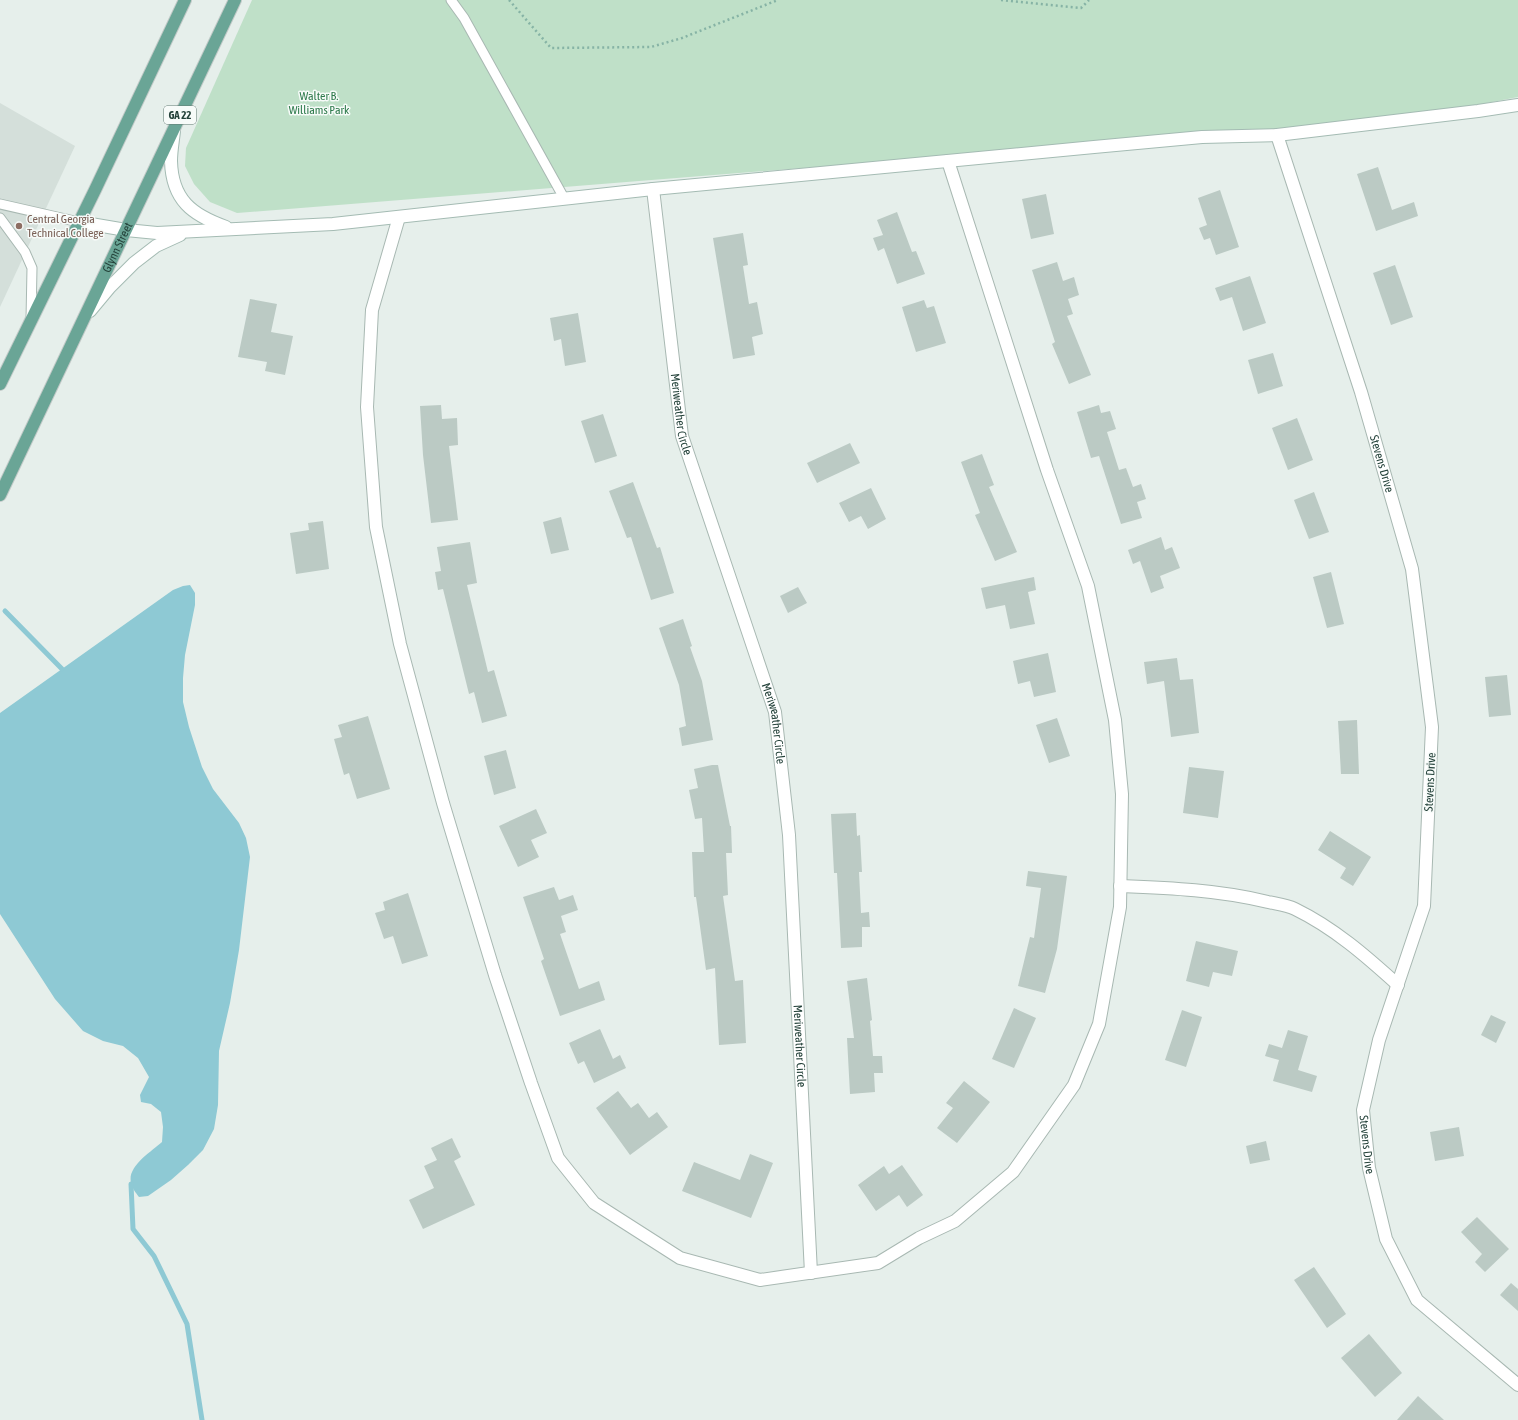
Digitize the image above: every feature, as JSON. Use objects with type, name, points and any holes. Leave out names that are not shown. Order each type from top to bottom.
[{"type":"main road","points":[[0,384],[185,0]]},
{"type":"main road","name":"Glynn Street","points":[[0,495],[236,0]]},
{"type":"street","points":[[79,222],[126,230],[157,233],[333,224],[653,188],[1202,137],[1277,135],[1518,105]]},
{"type":"street","points":[[174,129],[171,162],[175,182],[181,197],[191,210],[207,220],[230,229]]},
{"type":"street","name":"Stevens Drive","points":[[1277,135],[1361,392],[1412,569],[1432,727],[1424,906],[1379,1040],[1363,1110],[1368,1168],[1386,1239],[1417,1300],[1518,1385]]},
{"type":"street","points":[[399,216],[372,310],[367,407],[376,527],[400,644],[443,803],[495,975],[531,1083],[558,1158],[594,1203],[680,1258],[760,1280],[878,1263],[919,1238],[955,1221],[1013,1172],[1074,1085],[1099,1024],[1120,907],[1122,794],[1115,720],[1088,586],[1047,470],[948,161]]},
{"type":"street","name":"Meriweather Circle","points":[[653,188],[682,436],[775,712],[789,835],[811,1273]]},
{"type":"street","points":[[85,316],[110,287],[134,264],[156,246],[187,232]]},
{"type":"street","points":[[1120,886],[1173,888],[1243,895],[1293,908],[1324,925],[1364,954],[1398,985]]},
{"type":"lane","points":[[450,0],[464,18],[564,198]]},
{"type":"lane","points":[[0,204],[79,222]]},
{"type":"lane","points":[[0,218],[25,252],[32,268],[31,320]]},
{"type":"path","points":[[508,0],[552,48],[651,47],[682,38],[778,0]]},
{"type":"path","points":[[1001,0],[1081,8],[1089,0]]},
{"type":"shaded area","name":"Central Georgia Technical College","points":[[0,103],[75,146],[0,307]]},
{"type":"green space","name":"Walter B. Williams Park","points":[[252,0],[1518,0],[1518,97],[1394,121],[237,213],[210,202],[194,184],[185,166],[186,148]]},
{"type":"water","points":[[190,585],[195,593],[195,605],[185,655],[183,702],[189,727],[202,767],[213,789],[239,823],[246,838],[250,857],[239,950],[230,1003],[219,1051],[218,1105],[214,1129],[203,1150],[188,1165],[171,1180],[148,1196],[139,1197],[133,1189],[131,1183],[133,1171],[136,1165],[146,1155],[162,1142],[163,1127],[161,1112],[151,1104],[141,1102],[140,1095],[149,1077],[138,1058],[123,1046],[103,1041],[83,1031],[55,999],[0,914],[0,713],[173,590]]},
{"type":"building","points":[[1378,167],[1392,210],[1414,202],[1418,216],[1376,231],[1357,174]]},
{"type":"building","points":[[1220,190],[1239,247],[1216,255],[1210,238],[1204,240],[1199,228],[1207,225],[1198,198]]},
{"type":"building","points":[[1046,194],[1054,234],[1031,239],[1022,199]]},
{"type":"building","points":[[897,212],[912,252],[916,251],[925,274],[897,284],[884,248],[878,251],[873,238],[883,235],[877,220]]},
{"type":"building","points":[[743,233],[748,265],[743,266],[749,304],[757,302],[763,334],[752,337],[755,355],[733,359],[713,238]]},
{"type":"building","points":[[1057,262],[1063,281],[1074,277],[1079,295],[1068,299],[1073,314],[1067,316],[1091,375],[1069,384],[1052,344],[1055,342],[1032,270]]},
{"type":"building","points":[[1395,265],[1413,317],[1391,325],[1373,273]]},
{"type":"building","points":[[1250,276],[1266,323],[1243,331],[1232,297],[1220,301],[1215,288]]},
{"type":"building","points":[[250,299],[277,304],[271,332],[293,336],[285,375],[265,371],[267,362],[238,357]]},
{"type":"building","points":[[924,300],[927,308],[934,306],[946,343],[916,352],[902,307]]},
{"type":"building","points":[[578,313],[586,362],[565,366],[561,339],[554,341],[550,318]]},
{"type":"building","points":[[1273,353],[1283,386],[1258,394],[1248,360]]},
{"type":"building","points":[[441,405],[442,419],[457,418],[458,445],[449,446],[458,520],[431,523],[423,455],[420,406]]},
{"type":"building","points":[[1099,405],[1101,413],[1110,411],[1116,429],[1107,432],[1119,470],[1126,468],[1133,487],[1141,484],[1146,499],[1137,502],[1142,518],[1121,524],[1099,456],[1091,458],[1077,412]]},
{"type":"building","points":[[603,414],[617,456],[595,463],[581,421]]},
{"type":"building","points":[[1297,418],[1313,460],[1288,470],[1272,428]]},
{"type":"building","points":[[850,443],[860,463],[817,483],[807,463]]},
{"type":"building","points":[[982,454],[994,485],[989,487],[1017,552],[995,561],[975,515],[980,513],[961,462]]},
{"type":"building","points":[[633,482],[657,548],[660,547],[674,593],[651,600],[631,537],[627,538],[609,491]]},
{"type":"building","points":[[871,488],[886,519],[868,529],[861,516],[849,522],[839,503]]},
{"type":"building","points":[[1314,492],[1329,532],[1309,539],[1294,500]]},
{"type":"building","points":[[561,517],[569,550],[551,554],[543,522]]},
{"type":"building","points":[[323,521],[329,569],[296,574],[290,533],[309,530],[308,523]]},
{"type":"building","points":[[1161,537],[1165,550],[1172,547],[1180,568],[1160,576],[1164,588],[1151,593],[1140,561],[1133,564],[1128,550]]},
{"type":"building","points":[[470,542],[477,583],[467,585],[488,672],[494,670],[507,716],[482,723],[474,692],[469,694],[443,589],[438,590],[435,572],[441,571],[437,547]]},
{"type":"building","points":[[1331,572],[1344,624],[1327,628],[1313,577]]},
{"type":"building","points":[[1034,577],[1036,590],[1028,592],[1035,624],[1010,629],[1005,605],[986,609],[981,588]]},
{"type":"building","points":[[798,587],[807,603],[788,613],[780,596]]},
{"type":"building","points":[[683,619],[692,646],[690,647],[702,681],[713,740],[682,746],[679,728],[686,726],[679,685],[659,628]]},
{"type":"building","points":[[1048,653],[1056,692],[1034,697],[1030,681],[1018,684],[1013,661]]},
{"type":"building","points":[[1177,658],[1180,680],[1193,679],[1199,733],[1171,737],[1164,681],[1147,684],[1144,662]]},
{"type":"building","points":[[1507,675],[1511,715],[1489,717],[1485,677]]},
{"type":"building","points":[[368,716],[390,789],[357,799],[349,773],[344,775],[334,739],[342,737],[338,725]]},
{"type":"building","points":[[1057,718],[1070,756],[1049,763],[1036,725]]},
{"type":"building","points":[[1357,720],[1359,774],[1341,774],[1338,721]]},
{"type":"building","points":[[506,750],[516,788],[494,795],[484,756]]},
{"type":"building","points":[[718,765],[731,826],[732,853],[726,853],[728,895],[723,896],[735,981],[743,980],[746,1043],[719,1045],[715,968],[706,970],[696,897],[694,897],[692,852],[704,852],[702,818],[695,819],[689,790],[698,788],[694,769]]},
{"type":"building","points":[[1189,767],[1224,771],[1218,818],[1183,813]]},
{"type":"building","points":[[536,809],[547,833],[531,840],[539,857],[518,867],[499,826]]},
{"type":"building","points":[[856,813],[857,836],[860,835],[862,872],[859,872],[861,913],[869,912],[870,927],[862,927],[862,947],[841,948],[837,873],[834,873],[831,814]]},
{"type":"building","points":[[1330,831],[1371,857],[1353,886],[1340,878],[1346,868],[1318,850]]},
{"type":"building","points":[[1028,871],[1067,876],[1057,949],[1045,993],[1018,986],[1030,937],[1034,938],[1041,888],[1026,886]]},
{"type":"building","points":[[554,887],[559,900],[573,895],[578,910],[561,916],[566,932],[560,934],[579,989],[599,981],[605,1000],[560,1016],[541,961],[544,959],[523,897]]},
{"type":"building","points":[[408,893],[428,956],[402,964],[393,936],[384,939],[375,913],[385,910],[383,902]]},
{"type":"building","points":[[1196,941],[1238,951],[1232,976],[1213,972],[1209,987],[1186,981]]},
{"type":"building","points":[[867,978],[872,1020],[870,1021],[873,1056],[882,1056],[883,1073],[874,1073],[875,1092],[850,1094],[847,1038],[854,1038],[847,981]]},
{"type":"building","points":[[1014,1008],[1036,1018],[1014,1068],[992,1059]]},
{"type":"building","points":[[1182,1010],[1202,1017],[1186,1067],[1165,1060]]},
{"type":"building","points":[[1491,1015],[1506,1022],[1496,1043],[1481,1035]]},
{"type":"building","points":[[600,1029],[613,1059],[620,1055],[626,1068],[594,1083],[584,1061],[578,1064],[569,1043]]},
{"type":"building","points":[[1288,1030],[1308,1036],[1298,1070],[1317,1076],[1312,1092],[1273,1081],[1279,1060],[1265,1056],[1269,1044],[1282,1048]]},
{"type":"building","points":[[964,1081],[990,1102],[957,1143],[937,1128],[953,1108],[946,1103]]},
{"type":"building","points":[[618,1091],[631,1108],[638,1103],[649,1118],[657,1112],[668,1127],[630,1155],[596,1108]]},
{"type":"building","points":[[1459,1127],[1464,1156],[1435,1161],[1430,1132]]},
{"type":"building","points":[[452,1138],[461,1157],[454,1161],[475,1205],[423,1229],[409,1200],[434,1188],[424,1166],[437,1160],[431,1148]]},
{"type":"building","points":[[1266,1141],[1270,1160],[1250,1164],[1246,1146]]},
{"type":"building","points":[[750,1154],[773,1163],[751,1218],[682,1191],[694,1162],[740,1180]]},
{"type":"building","points":[[902,1165],[923,1195],[907,1207],[899,1195],[876,1211],[858,1185],[884,1166],[889,1174]]},
{"type":"building","points":[[1477,1217],[1509,1249],[1485,1272],[1475,1262],[1482,1254],[1461,1232]]},
{"type":"building","points":[[1314,1267],[1346,1314],[1327,1328],[1294,1280]]},
{"type":"building","points":[[1511,1283],[1518,1289],[1518,1311],[1500,1295]]},
{"type":"building","points":[[1369,1334],[1402,1373],[1375,1397],[1341,1358]]},
{"type":"building","points":[[1418,1396],[1444,1420],[1397,1420]]},
{"type":"waterway","points":[[5,611],[62,669]]},
{"type":"waterway","points":[[131,1184],[133,1229],[154,1256],[187,1324],[202,1420]]},
{"type":"place","name":"Central Georgia Technical College","points":[[19,226]]}]
